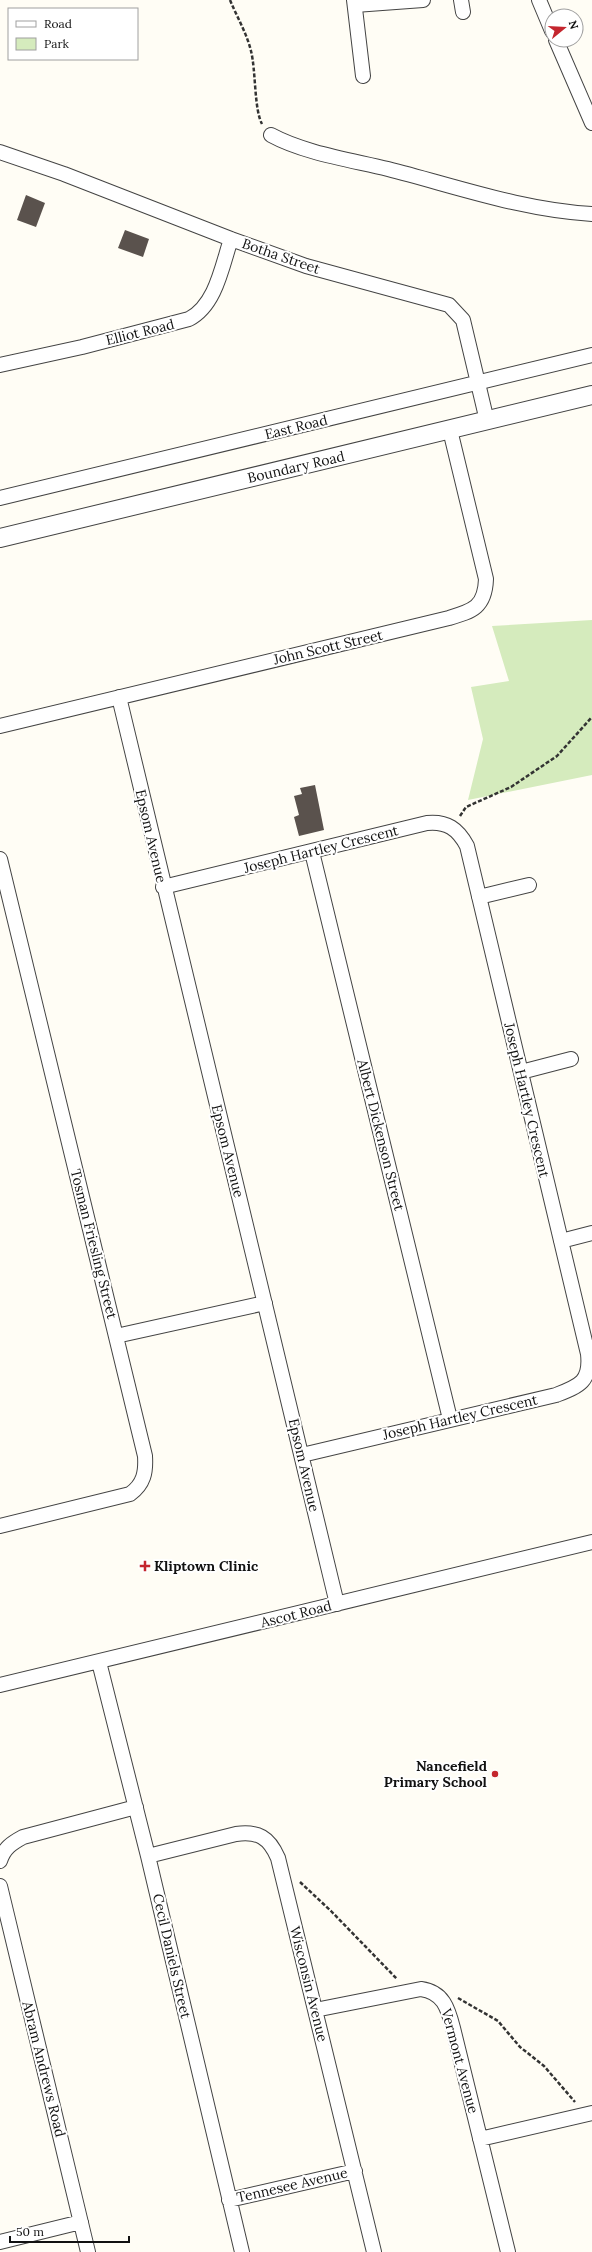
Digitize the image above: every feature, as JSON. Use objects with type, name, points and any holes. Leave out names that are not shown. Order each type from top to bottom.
[{"type":"street","points":[[363,76],[355,2],[423,0]]},
{"type":"street","points":[[539,0],[544,12]]},
{"type":"street","points":[[559,48],[592,123]]},
{"type":"street","points":[[271,135],[316,151],[498,198],[549,209],[592,214]]},
{"type":"street","name":"Botha Street","points":[[0,152],[77,179],[231,239],[344,277],[449,305],[463,320],[487,421]]},
{"type":"street","name":"Elliot Road","points":[[0,365],[82,347],[189,320],[199,314],[210,298],[231,239]]},
{"type":"street","name":"East Road","points":[[0,498],[592,356]]},
{"type":"street","name":"Boundary Road","points":[[0,538],[592,395]]},
{"type":"street","name":"John Scott Street","points":[[0,726],[467,613],[477,606],[482,599],[486,579],[450,430]]},
{"type":"street","name":"Epsom Avenue","points":[[118,697],[337,1604]]},
{"type":"street","name":"Joseph Hartley Crescent","points":[[163,887],[427,823],[437,822],[452,827],[467,846],[588,1354],[590,1367],[589,1379],[556,1395],[302,1455]]},
{"type":"street","name":"Albert Dickenson Street","points":[[312,852],[450,1419]]},
{"type":"street","name":"Tosman Friesling Street","points":[[0,859],[145,1456],[146,1468],[138,1488],[130,1494],[115,1499],[0,1526]]},
{"type":"street","points":[[479,897],[529,885]]},
{"type":"street","points":[[521,1072],[571,1059]]},
{"type":"street","points":[[561,1241],[592,1233]]},
{"type":"street","points":[[116,1336],[265,1303]]},
{"type":"street","name":"Ascot Road","points":[[0,1685],[592,1542]]},
{"type":"street","name":"Cecil Daniels Street","points":[[99,1662],[148,1856],[242,2252]]},
{"type":"street","points":[[0,1861],[2,1852],[11,1844],[24,1837],[136,1808]]},
{"type":"street","name":"Wisconsin Avenue","points":[[148,1856],[248,1832],[259,1834],[274,1847],[283,1877],[374,2252]]},
{"type":"street","name":"Abram Andrews Road","points":[[0,1886],[88,2252]]},
{"type":"street","name":"Vermont Avenue","points":[[315,2010],[408,1990],[421,1989],[437,1994],[449,2012],[508,2252]]},
{"type":"street","points":[[480,2139],[589,2113]]},
{"type":"street","name":"Tennesee Avenue","points":[[229,2200],[355,2171]]},
{"type":"street","points":[[0,2242],[81,2222]]},
{"type":"path","points":[[230,0],[251,50],[260,120],[271,135]]},
{"type":"path","points":[[452,827],[466,808],[511,787],[556,756],[592,717]]},
{"type":"path","points":[[283,1877],[301,1883],[331,1911],[408,1990]]},
{"type":"path","points":[[437,1994],[462,1998],[498,2021],[520,2047],[544,2066],[589,2113]]},
{"type":"green space","points":[[592,620],[592,775],[468,800],[483,739],[471,687],[509,681],[492,626]]},
{"type":"building","points":[[26,195],[45,203],[36,227],[17,220]]},
{"type":"building","points":[[125,230],[149,239],[143,257],[118,248]]},
{"type":"building","points":[[315,785],[324,830],[299,836],[294,817],[299,815],[294,796],[302,794],[300,788]]},
{"type":"place","name":"Kliptown Clinic","points":[[145,1566]]},
{"type":"place","name":"Nancefield Primary School","points":[[495,1774]]}]
